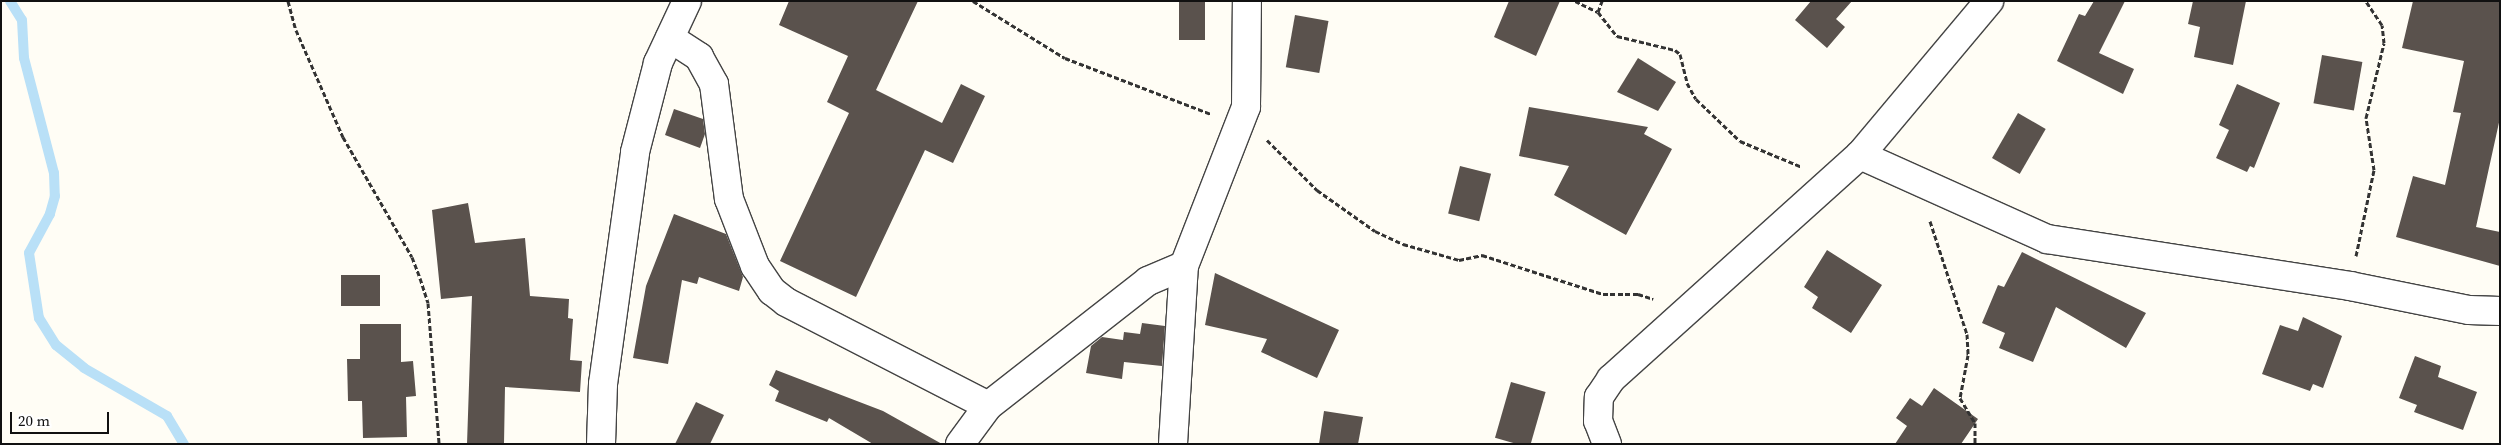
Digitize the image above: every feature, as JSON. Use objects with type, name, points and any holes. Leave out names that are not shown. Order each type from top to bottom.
[{"type":"street","points":[[601,444],[605,366],[635,152],[658,62],[687,1]]},
{"type":"street","points":[[1173,444],[1184,266],[1242,120],[1247,1]]},
{"type":"street","points":[[1607,444],[1598,421],[1598,397],[1611,379],[1860,155],[1989,1]]},
{"type":"street","points":[[670,38],[699,56],[711,76],[719,101],[729,199],[755,266],[772,292],[786,302],[988,406]]},
{"type":"street","points":[[1860,155],[2047,239],[2350,286],[2469,310],[2500,311]]},
{"type":"street","points":[[960,444],[988,406],[1148,281],[1184,266]]},
{"type":"path","points":[[288,1],[296,30],[343,137],[420,278],[428,303],[438,444]]},
{"type":"path","points":[[973,1],[1065,58],[1242,120],[1298,175],[1376,231],[1402,244],[1459,260],[1482,255],[1603,294],[1645,294],[1681,316]]},
{"type":"path","points":[[1575,1],[1598,12],[1617,36],[1680,54],[1687,83],[1696,99],[1740,141],[1833,180]]},
{"type":"path","points":[[1598,12],[1602,1]]},
{"type":"path","points":[[2350,286],[2374,170],[2366,118],[2384,43],[2382,25],[2366,1]]},
{"type":"path","points":[[1916,181],[1967,334],[1968,355],[1960,398],[1975,423],[1975,444]]},
{"type":"building","points":[[789,1],[918,1],[876,90],[942,123],[961,84],[985,96],[953,163],[925,150],[856,297],[780,261],[849,113],[827,102],[848,56],[779,25]]},
{"type":"building","points":[[1179,1],[1205,1],[1205,40],[1179,40]]},
{"type":"building","points":[[1509,1],[1560,1],[1536,56],[1494,37]]},
{"type":"building","points":[[1811,1],[1852,1],[1836,19],[1845,27],[1827,48],[1795,20]]},
{"type":"building","points":[[2094,1],[2125,1],[2099,53],[2134,69],[2123,94],[2057,61],[2079,14],[2085,16]]},
{"type":"building","points":[[2193,1],[2246,1],[2233,65],[2194,57],[2200,27],[2188,24]]},
{"type":"building","points":[[2413,1],[2500,1],[2500,118],[2476,227],[2500,232],[2500,266],[2396,237],[2413,176],[2445,185],[2461,113],[2453,112],[2464,61],[2402,48]]},
{"type":"building","points":[[1295,15],[1328,21],[1319,73],[1286,67]]},
{"type":"building","points":[[2322,55],[2362,62],[2354,110],[2313,103]]},
{"type":"building","points":[[1638,58],[1676,82],[1658,111],[1617,92]]},
{"type":"building","points":[[2237,84],[2280,103],[2254,168],[2250,166],[2247,172],[2216,158],[2229,130],[2219,125]]},
{"type":"building","points":[[1529,107],[1648,127],[1644,134],[1672,149],[1626,235],[1554,195],[1569,166],[1519,156]]},
{"type":"building","points":[[674,109],[703,119],[705,134],[700,148],[665,135]]},
{"type":"building","points":[[2018,113],[2046,129],[2020,174],[1992,158]]},
{"type":"building","points":[[1460,166],[1491,174],[1479,221],[1448,214]]},
{"type":"building","points":[[468,203],[475,243],[525,238],[530,296],[569,299],[568,318],[573,319],[570,360],[582,361],[580,392],[505,387],[504,444],[467,444],[472,296],[441,299],[432,210]]},
{"type":"building","points":[[674,214],[726,234],[743,277],[739,291],[699,277],[697,284],[682,280],[668,364],[633,358],[646,286]]},
{"type":"building","points":[[1827,250],[1882,285],[1851,333],[1812,308],[1818,297],[1804,287]]},
{"type":"building","points":[[2022,252],[2146,313],[2126,348],[2056,307],[2033,362],[1999,348],[2005,333],[1982,323],[1998,285],[2004,287]]},
{"type":"building","points":[[1215,273],[1339,330],[1317,378],[1261,352],[1267,339],[1205,325]]},
{"type":"building","points":[[341,275],[380,275],[380,306],[341,306]]},
{"type":"building","points":[[2303,317],[2342,336],[2323,388],[2313,384],[2310,391],[2262,374],[2280,325],[2298,331]]},
{"type":"building","points":[[1142,323],[1165,326],[1162,366],[1124,362],[1122,379],[1086,373],[1091,346],[1102,337],[1123,340],[1124,332],[1140,334]]},
{"type":"building","points":[[360,324],[401,324],[401,362],[413,361],[416,396],[406,397],[407,437],[363,438],[362,401],[348,401],[347,359],[360,359]]},
{"type":"building","points":[[2415,356],[2441,366],[2438,377],[2477,392],[2463,430],[2414,412],[2417,405],[2399,398]]},
{"type":"building","points":[[776,370],[883,411],[942,444],[873,444],[829,418],[827,422],[775,401],[779,391],[769,385]]},
{"type":"building","points":[[1511,382],[1546,392],[1531,444],[1517,444],[1495,438]]},
{"type":"building","points":[[1934,388],[1978,419],[1961,444],[1895,444],[1907,426],[1896,418],[1910,398],[1922,406]]},
{"type":"building","points":[[696,402],[724,415],[710,444],[675,444]]},
{"type":"building","points":[[1324,411],[1363,417],[1358,444],[1319,444]]},
{"type":"waterway","points":[[10,1],[22,20],[24,58],[54,173],[55,196],[50,214],[29,253],[39,318],[56,345],[84,368],[167,416],[184,444]]}]
